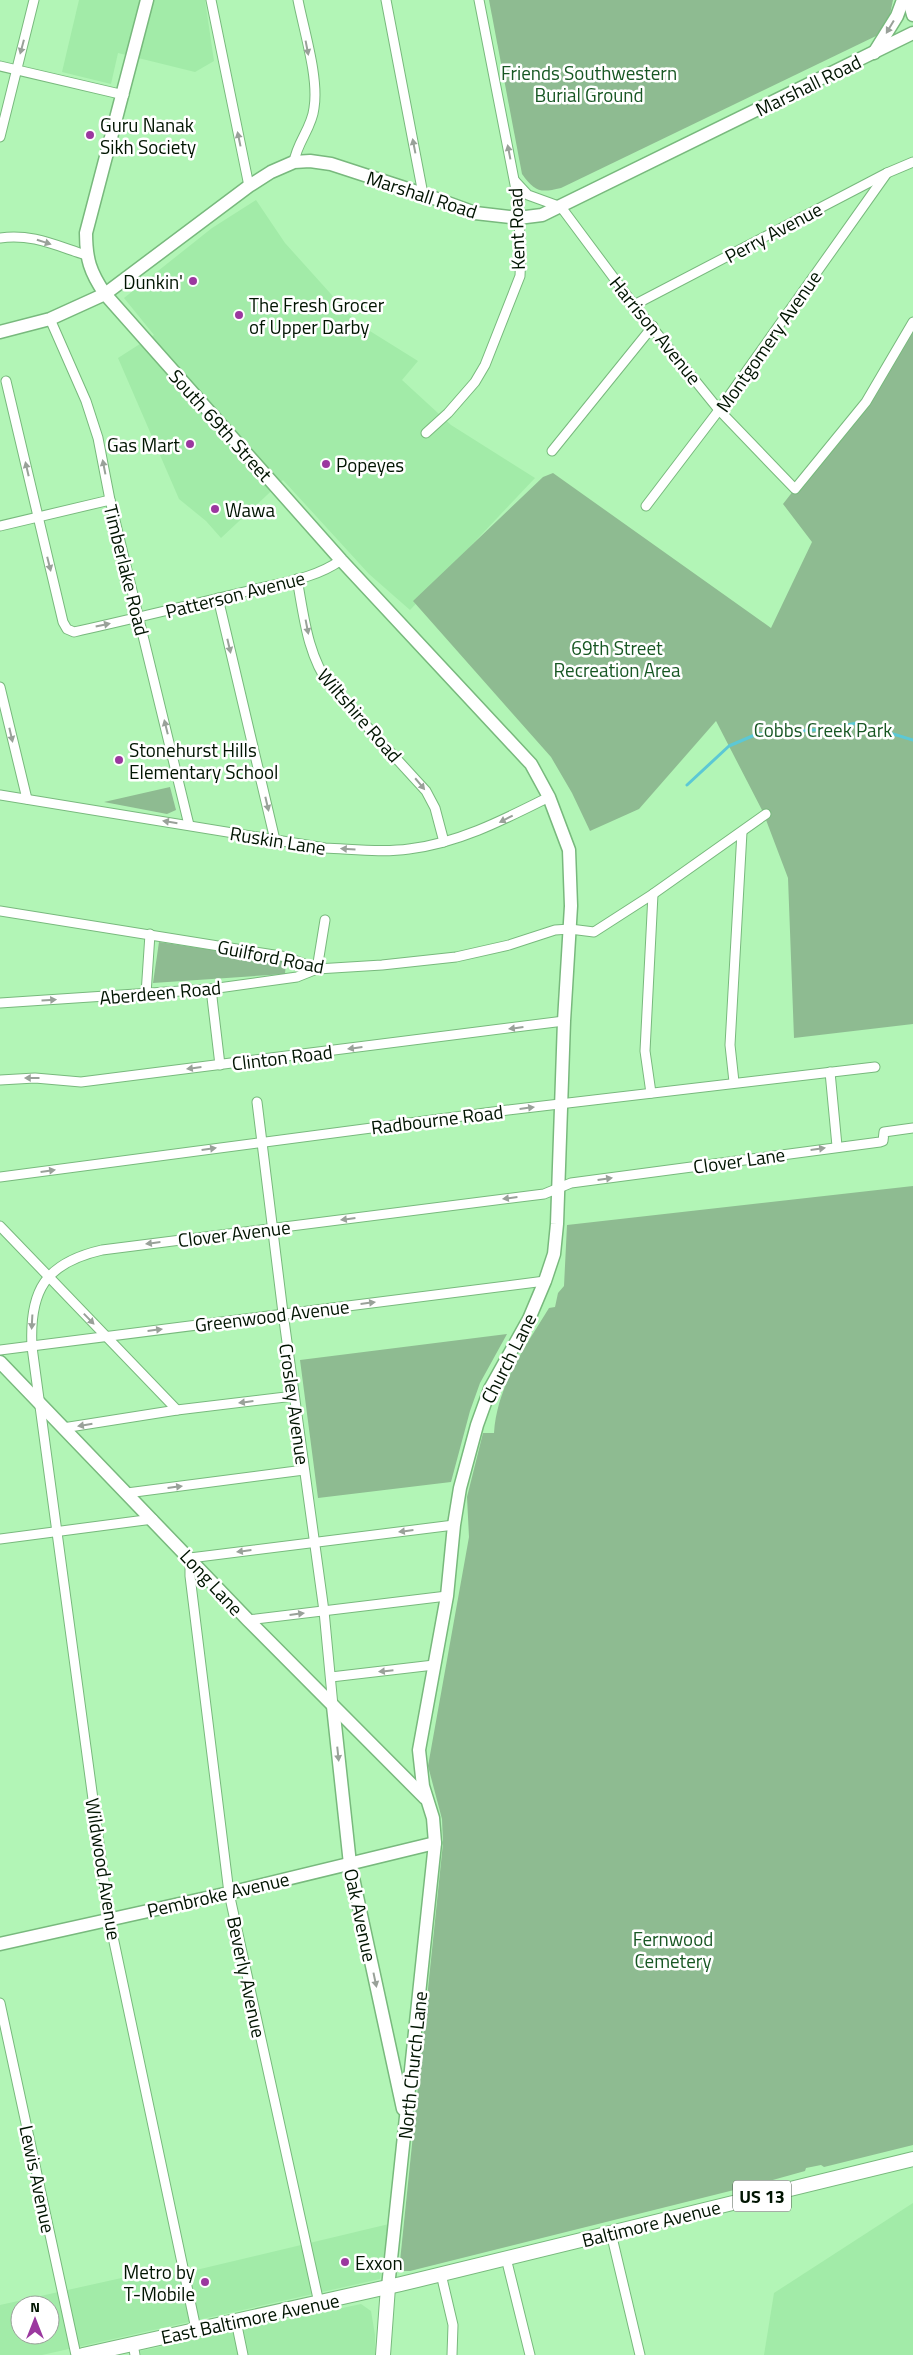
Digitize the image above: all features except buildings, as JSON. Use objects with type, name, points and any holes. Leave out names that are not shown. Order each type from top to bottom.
[{"type":"main road","name":"South 69th Street","points":[[148,0],[86,233],[86,256],[93,274],[105,294],[341,560],[531,764],[549,797],[568,850],[571,906],[570,929]]},
{"type":"main road","points":[[874,52],[897,16],[903,0]]},
{"type":"main road","points":[[909,0],[913,15]]},
{"type":"main road","name":"Marshall Road","points":[[0,332],[50,319],[105,294],[249,186],[271,172],[294,162],[331,164],[475,213],[518,218],[542,215],[913,32]]},
{"type":"main road","name":"Church Lane","points":[[435,1843],[433,1818],[420,1773],[419,1750],[448,1596],[454,1526],[460,1488],[477,1425],[490,1389],[529,1319],[554,1254],[557,1224],[564,1021],[570,929]]},
{"type":"main road","name":"Long Lane","points":[[0,1362],[153,1519],[248,1620],[427,1800]]},
{"type":"main road","name":"Oak Avenue","points":[[333,1706],[350,1864],[406,2122]]},
{"type":"main road","name":"Pembroke Avenue","points":[[0,1944],[109,1918],[229,1893],[435,1843]]},
{"type":"main road","name":"North Church Lane","points":[[388,2287],[435,1843]]},
{"type":"main road","name":"Baltimore Avenue","points":[[388,2287],[913,2158]]},
{"type":"main road","points":[[383,2355],[388,2287]]},
{"type":"main road","name":"East Baltimore Avenue","points":[[83,2355],[134,2349],[196,2329],[388,2287]]},
{"type":"street","points":[[0,137],[34,0]]},
{"type":"street","points":[[211,0],[249,186]]},
{"type":"street","points":[[294,162],[296,149],[312,122],[316,90],[298,0]]},
{"type":"street","points":[[386,0],[423,194]]},
{"type":"street","name":"Kent Road","points":[[426,433],[448,413],[475,382],[485,365],[520,276],[518,218],[514,181],[479,0]]},
{"type":"street","points":[[0,66],[124,95]]},
{"type":"street","name":"Perry Avenue","points":[[634,305],[887,173],[913,162]]},
{"type":"street","name":"Montgomery Avenue","points":[[646,506],[719,410],[887,173]]},
{"type":"street","points":[[514,181],[528,195],[561,207]]},
{"type":"street","name":"Harrison Avenue","points":[[561,207],[634,305],[653,326],[719,410],[794,488],[835,442],[866,402],[913,322]]},
{"type":"street","points":[[0,238],[18,235],[30,237],[86,256]]},
{"type":"street","name":"Timberlake Road","points":[[50,319],[86,401],[98,438],[110,500],[189,825]]},
{"type":"street","points":[[552,451],[653,326]]},
{"type":"street","points":[[6,381],[38,516]]},
{"type":"street","points":[[0,526],[110,500]]},
{"type":"street","name":"Patterson Avenue","points":[[38,516],[67,630],[74,632],[297,579],[328,570],[341,560]]},
{"type":"street","name":"Wiltshire Road","points":[[297,579],[312,651],[319,670],[330,686],[426,791],[435,808],[444,842]]},
{"type":"street","points":[[218,598],[275,840]]},
{"type":"street","points":[[0,687],[27,799]]},
{"type":"street","name":"Ruskin Lane","points":[[0,795],[325,848],[367,850],[409,850],[444,842],[495,825],[549,797]]},
{"type":"street","name":"Guilford Road","points":[[0,912],[150,934],[287,957],[317,969],[382,965],[456,957],[510,945],[556,930],[570,929],[594,932],[653,894],[766,814]]},
{"type":"street","points":[[734,1082],[730,1045],[742,832]]},
{"type":"street","points":[[650,1093],[645,1051],[653,894]]},
{"type":"street","points":[[317,969],[325,920]]},
{"type":"street","points":[[146,994],[150,934]]},
{"type":"street","name":"Aberdeen Road","points":[[0,1003],[211,989],[297,977],[317,969]]},
{"type":"street","points":[[211,989],[220,1065]]},
{"type":"street","name":"Clinton Road","points":[[0,1080],[35,1078],[81,1082],[564,1021]]},
{"type":"street","name":"Radbourne Road","points":[[0,1177],[734,1082],[875,1067]]},
{"type":"street","points":[[830,1072],[837,1146]]},
{"type":"street","name":"Crosley Avenue","points":[[257,1102],[294,1396],[324,1611],[333,1706]]},
{"type":"street","name":"Clover Lane","points":[[557,1189],[571,1183],[837,1146],[880,1142],[883,1141],[884,1132],[913,1128]]},
{"type":"street","name":"Clover Avenue","points":[[47,1276],[60,1266],[85,1254],[544,1194],[557,1189]]},
{"type":"street","points":[[0,1226],[177,1410]]},
{"type":"street","points":[[39,1404],[32,1347],[33,1310],[39,1290],[47,1276]]},
{"type":"street","name":"Greenwood Avenue","points":[[0,1350],[545,1281]]},
{"type":"street","points":[[63,1428],[177,1410],[294,1396]]},
{"type":"street","name":"Wildwood Avenue","points":[[39,1404],[109,1918],[196,2329]]},
{"type":"street","points":[[127,1493],[304,1470]]},
{"type":"street","points":[[0,1539],[153,1519]]},
{"type":"street","points":[[190,1558],[454,1526]]},
{"type":"street","name":"Beverly Avenue","points":[[190,1558],[191,1586],[229,1893],[319,2302]]},
{"type":"street","points":[[248,1620],[448,1596]]},
{"type":"street","points":[[331,1677],[434,1665]]},
{"type":"street","name":"Lewis Avenue","points":[[0,2003],[76,2355]]},
{"type":"street","points":[[611,2233],[640,2355]]},
{"type":"street","points":[[506,2258],[530,2355]]},
{"type":"street","points":[[441,2274],[453,2325],[452,2355]]},
{"type":"street","points":[[236,2321],[244,2355]]},
{"type":"shaded area","points":[[79,0],[205,0],[214,61],[195,72],[118,53],[111,84],[62,72]]},
{"type":"shaded area","points":[[256,200],[285,243],[357,323],[418,361],[402,380],[451,425],[535,478],[410,610],[369,574],[283,480],[221,538],[206,521],[179,499],[118,358],[154,335],[124,298],[212,228]]},
{"type":"shaded area","points":[[913,2203],[913,2355],[764,2355],[774,2293]]},
{"type":"shaded area","points":[[389,2224],[380,2279],[42,2355],[0,2355],[0,2305],[10,2303],[10,2345],[60,2345],[60,2295],[45,2295],[171,2267],[175,2275]]},
{"type":"shaded area","points":[[361,2304],[371,2311],[375,2335],[375,2355],[141,2355],[140,2351]]},
{"type":"green space","name":"Friends Southwestern Burial Ground","points":[[489,0],[893,0],[889,19],[876,36],[561,188],[543,191],[535,188],[522,174]]},
{"type":"green space","points":[[913,326],[913,1024],[794,1038],[788,878],[763,812],[716,721],[639,809],[590,831],[572,793],[551,757],[413,601],[543,477],[553,473],[771,628],[812,542],[783,504],[881,378]]},
{"type":"green space","points":[[170,787],[176,810],[167,814],[104,802]]},
{"type":"green space","points":[[159,942],[286,961],[285,974],[153,983]]},
{"type":"green space","name":"Fernwood Cemetery","points":[[913,1186],[913,2145],[824,2167],[821,2165],[806,2168],[805,2171],[762,2183],[410,2271],[399,2271],[443,1843],[442,1819],[428,1766],[469,1537],[467,1497],[483,1433],[494,1433],[500,1399],[506,1383],[549,1308],[555,1307],[558,1293],[564,1286],[567,1225]]},
{"type":"green space","points":[[507,1334],[480,1383],[470,1411],[451,1482],[318,1498],[300,1360]]},
{"type":"waterway","points":[[687,785],[729,746],[757,734],[827,729],[857,723],[913,740]]},
{"type":"place","name":"Guru Nanak Sikh Society","points":[[90,135]]},
{"type":"place","name":"Dunkin'","points":[[193,281]]},
{"type":"place","name":"The Fresh Grocer of Upper Darby","points":[[239,315]]},
{"type":"place","name":"Gas Mart","points":[[190,444]]},
{"type":"place","name":"Popeyes","points":[[326,464]]},
{"type":"place","name":"Wawa","points":[[215,509]]},
{"type":"place","name":"Stonehurst Hills Elementary School","points":[[119,760]]},
{"type":"place","name":"Exxon","points":[[345,2262]]},
{"type":"place","name":"Metro by T-Mobile","points":[[205,2282]]},
{"type":"park label","name":"69th Street Recreation Area","points":[[617,658]]},
{"type":"park label","name":"Cobbs Creek Park","points":[[823,729]]}]
